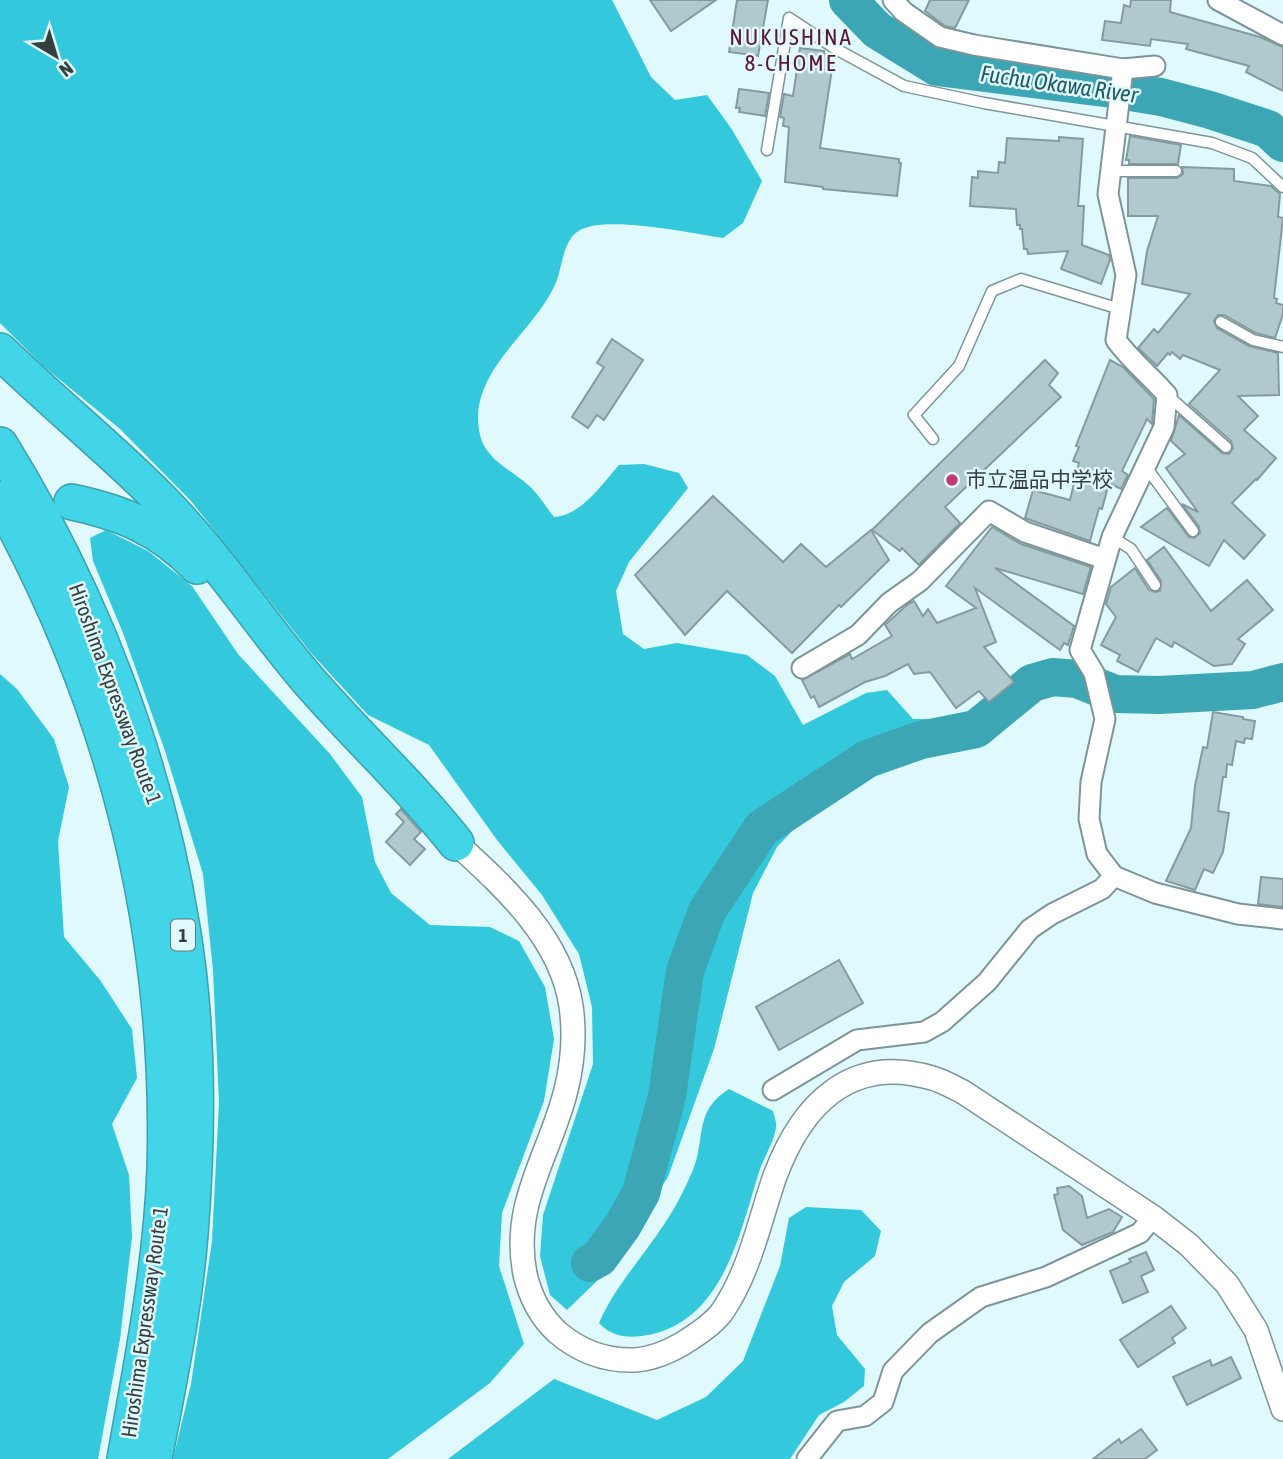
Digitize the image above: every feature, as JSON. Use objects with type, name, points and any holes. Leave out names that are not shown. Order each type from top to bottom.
[{"type":"highway","points":[[0,351],[163,502],[200,543],[303,674],[361,740],[427,805],[456,842]]},
{"type":"highway","name":"Hiroshima Expressway Route 1","points":[[0,445],[46,523],[100,639],[142,756],[160,818],[183,929],[194,1054],[194,1174],[183,1295],[155,1459]]},
{"type":"highway","name":"Hiroshima Expressway Route 1","points":[[0,499],[49,596],[94,706],[129,820],[152,930],[164,1055],[164,1173],[154,1288],[125,1459]]},
{"type":"highway","points":[[72,502],[126,516],[148,527],[186,555],[203,572],[266,655],[332,732],[417,815],[456,842]]},
{"type":"street","points":[[893,0],[904,12],[940,37],[1123,71],[1155,66]]},
{"type":"street","points":[[1219,0],[1283,35]]},
{"type":"street","points":[[1123,71],[1108,194],[1125,275],[1116,340],[1131,361],[1152,376],[1167,396],[1164,427],[1112,537],[1080,650],[1094,673],[1105,719],[1091,782],[1089,819],[1097,854],[1114,876],[1155,893],[1226,911],[1283,919]]},
{"type":"street","points":[[802,667],[858,635],[889,603],[920,581],[989,511],[1025,532],[1105,559]]},
{"type":"street","points":[[456,842],[496,879],[551,948],[571,1003],[573,1034],[566,1090],[532,1184],[522,1224],[522,1258],[529,1294],[549,1324],[567,1340],[606,1358],[637,1360],[669,1352],[698,1334],[720,1314],[744,1272],[776,1174],[791,1138],[810,1111],[832,1090],[855,1077],[902,1072],[933,1078],[963,1092],[1153,1217],[1189,1245],[1227,1284],[1256,1330],[1283,1409]]},
{"type":"street","points":[[773,1090],[856,1040],[924,1032],[942,1022],[987,982],[1030,929],[1052,914],[1102,889],[1114,876]]},
{"type":"street","points":[[841,1051],[855,1077]]},
{"type":"street","points":[[807,1459],[837,1421],[865,1416],[883,1402],[893,1371],[930,1334],[981,1297],[1058,1272],[1140,1233],[1153,1217]]},
{"type":"lane","points":[[767,150],[789,18],[836,49],[904,86],[984,103],[1117,118],[1212,143],[1252,158],[1283,187]]},
{"type":"lane","points":[[1111,171],[1176,171]]},
{"type":"lane","points":[[933,439],[915,415],[959,366],[992,291],[1021,279],[1120,309]]},
{"type":"lane","points":[[1221,322],[1253,340],[1283,347]]},
{"type":"lane","points":[[1167,396],[1226,447]]},
{"type":"lane","points":[[1146,467],[1193,531]]},
{"type":"lane","points":[[1112,537],[1130,549],[1155,585]]},
{"type":"shaded area","points":[[0,0],[612,0],[651,77],[675,100],[707,95],[731,128],[762,181],[743,223],[723,238],[671,229],[609,224],[592,226],[574,235],[566,248],[557,280],[544,305],[503,356],[482,393],[478,413],[480,435],[493,458],[531,488],[554,517],[564,515],[582,505],[619,465],[644,464],[679,473],[688,488],[629,562],[616,591],[623,634],[644,649],[677,643],[747,655],[775,676],[803,725],[866,693],[887,690],[913,719],[941,719],[945,734],[914,754],[870,766],[808,814],[777,847],[753,893],[714,1049],[668,1177],[603,1275],[567,1310],[550,1295],[540,1256],[543,1215],[593,1064],[592,1007],[579,954],[542,895],[497,840],[429,745],[368,715],[311,653],[191,501],[120,429],[42,365],[0,323]]},
{"type":"shaded area","points":[[106,530],[148,551],[192,586],[238,654],[330,754],[362,797],[375,862],[391,893],[430,925],[490,927],[519,941],[545,987],[554,1039],[544,1101],[502,1213],[499,1266],[524,1344],[490,1383],[388,1459],[173,1459],[191,1384],[212,1241],[219,1103],[213,970],[203,874],[165,751],[123,633],[93,561],[90,538]]},
{"type":"shaded area","points":[[0,674],[17,689],[54,739],[69,787],[58,841],[64,937],[100,980],[132,1029],[137,1078],[112,1124],[129,1175],[132,1237],[120,1339],[98,1459],[0,1459]]},
{"type":"shaded area","points":[[729,1089],[773,1111],[776,1125],[744,1223],[723,1274],[709,1296],[691,1315],[669,1328],[642,1336],[613,1333],[599,1323],[613,1297],[677,1204],[697,1158],[705,1116],[718,1098]]},
{"type":"shaded area","points":[[806,1207],[861,1210],[881,1231],[875,1256],[844,1282],[832,1306],[837,1335],[865,1369],[864,1386],[844,1402],[819,1415],[790,1459],[448,1459],[554,1379],[657,1420],[706,1397],[743,1361],[780,1266],[789,1218]]},
{"type":"building","points":[[650,0],[716,0],[671,31]]},
{"type":"building","points":[[737,0],[768,0],[758,56],[729,52]]},
{"type":"building","points":[[930,0],[969,0],[955,28],[945,26],[925,11]]},
{"type":"building","points":[[1131,0],[1171,0],[1170,12],[1260,37],[1283,47],[1283,91],[1246,72],[1249,66],[1186,49],[1188,44],[1151,39],[1150,46],[1102,40],[1105,21],[1121,23],[1124,5],[1130,7]]},
{"type":"building","points":[[800,48],[824,51],[824,54],[834,56],[820,148],[899,159],[901,163],[897,196],[823,189],[785,182],[789,127],[783,126],[784,118],[780,117],[784,94],[793,96]]},
{"type":"building","points":[[739,89],[769,93],[765,116],[739,112],[740,108],[736,108]]},
{"type":"building","points":[[1130,136],[1181,145],[1178,164],[1129,164],[1129,160],[1126,160]]},
{"type":"building","points":[[1059,137],[1083,139],[1078,206],[1084,206],[1082,245],[1109,255],[1110,260],[1101,284],[1061,269],[1068,251],[1028,254],[1027,249],[1024,249],[1022,229],[1017,225],[1016,209],[970,206],[972,177],[978,178],[978,171],[998,173],[999,162],[1005,163],[1007,138],[1059,141]]},
{"type":"building","points":[[1182,167],[1234,169],[1234,181],[1271,186],[1280,194],[1278,217],[1283,218],[1274,298],[1277,299],[1276,303],[1283,305],[1283,314],[1275,338],[1256,333],[1224,315],[1218,315],[1214,321],[1217,328],[1249,346],[1278,353],[1279,395],[1238,396],[1258,416],[1244,430],[1276,458],[1232,503],[1265,535],[1244,559],[1224,540],[1209,566],[1141,527],[1167,508],[1189,537],[1194,538],[1200,533],[1199,527],[1182,504],[1198,512],[1166,468],[1185,454],[1171,441],[1179,415],[1222,453],[1229,454],[1233,448],[1231,441],[1189,404],[1220,370],[1183,355],[1180,359],[1172,352],[1157,366],[1138,348],[1154,329],[1158,333],[1190,294],[1142,284],[1147,251],[1158,216],[1128,216],[1128,178],[1177,178],[1183,174]]},
{"type":"building","points":[[612,339],[643,360],[604,420],[597,415],[588,428],[572,417],[604,367],[597,363]]},
{"type":"building","points":[[1045,360],[1058,373],[1049,385],[1061,397],[945,507],[960,523],[919,565],[902,548],[900,551],[872,530]]},
{"type":"building","points":[[1110,360],[1123,367],[1154,399],[1152,424],[1147,419],[1122,471],[1128,475],[1121,489],[1109,483],[1090,541],[1025,518],[1033,490],[1070,500],[1079,463],[1073,461],[1079,447],[1076,446]]},
{"type":"building","points":[[713,496],[783,562],[801,544],[826,567],[871,530],[889,560],[841,607],[839,605],[792,653],[727,591],[685,635],[635,575]]},
{"type":"building","points":[[992,527],[1021,544],[1091,567],[1083,594],[995,568],[1074,626],[1068,645],[1064,643],[1060,650],[975,588],[996,642],[984,647],[1014,682],[989,702],[979,691],[956,708],[930,672],[914,674],[908,664],[885,676],[865,682],[819,707],[802,680],[850,654],[852,659],[892,636],[885,625],[908,604],[914,601],[923,616],[928,609],[937,623],[976,608],[946,586]]},
{"type":"building","points":[[1164,547],[1211,611],[1247,580],[1273,610],[1238,639],[1245,644],[1232,664],[1214,666],[1174,642],[1172,647],[1156,638],[1138,672],[1117,661],[1120,655],[1101,645],[1116,617],[1106,604],[1111,587],[1135,568],[1149,590],[1160,591],[1161,581],[1147,560]]},
{"type":"building","points":[[1213,712],[1255,721],[1252,739],[1245,738],[1244,743],[1236,741],[1232,765],[1227,764],[1226,777],[1223,777],[1218,811],[1229,813],[1223,852],[1213,873],[1204,869],[1195,890],[1166,881],[1191,828],[1195,786],[1203,747],[1207,748]]},
{"type":"building","points":[[401,809],[421,832],[414,839],[425,849],[410,865],[386,842],[404,822],[396,814]]},
{"type":"building","points":[[1261,877],[1283,879],[1283,907],[1258,904]]},
{"type":"building","points":[[839,960],[863,1003],[779,1050],[756,1007]]},
{"type":"building","points":[[1069,1186],[1082,1196],[1087,1218],[1109,1209],[1122,1217],[1113,1232],[1082,1245],[1063,1230],[1054,1195],[1058,1194],[1057,1188]]},
{"type":"building","points":[[1146,1252],[1154,1270],[1141,1276],[1148,1292],[1123,1303],[1110,1271]]},
{"type":"building","points":[[1171,1306],[1186,1328],[1172,1338],[1175,1343],[1138,1367],[1120,1340]]},
{"type":"building","points":[[1231,1357],[1241,1378],[1187,1405],[1173,1377],[1210,1360],[1212,1366]]},
{"type":"building","points":[[1141,1429],[1157,1450],[1145,1459],[1093,1459],[1119,1439],[1121,1443]]},
{"type":"waterway","name":"Fuchu Okawa River","points":[[848,0],[877,30],[937,67],[1161,97],[1268,129],[1283,143]]},
{"type":"waterway","points":[[590,1263],[599,1258],[623,1225],[641,1193],[667,1096],[685,971],[707,911],[762,828],[867,759],[921,740],[976,729],[1032,683],[1053,677],[1077,679],[1115,694],[1159,695],[1253,690],[1283,682]]},
{"type":"place","name":"市立温品中学校","points":[[952,480]]},
{"type":"district","name":"NUKUSHINA 8-CHOME","points":[[791,50]]}]
